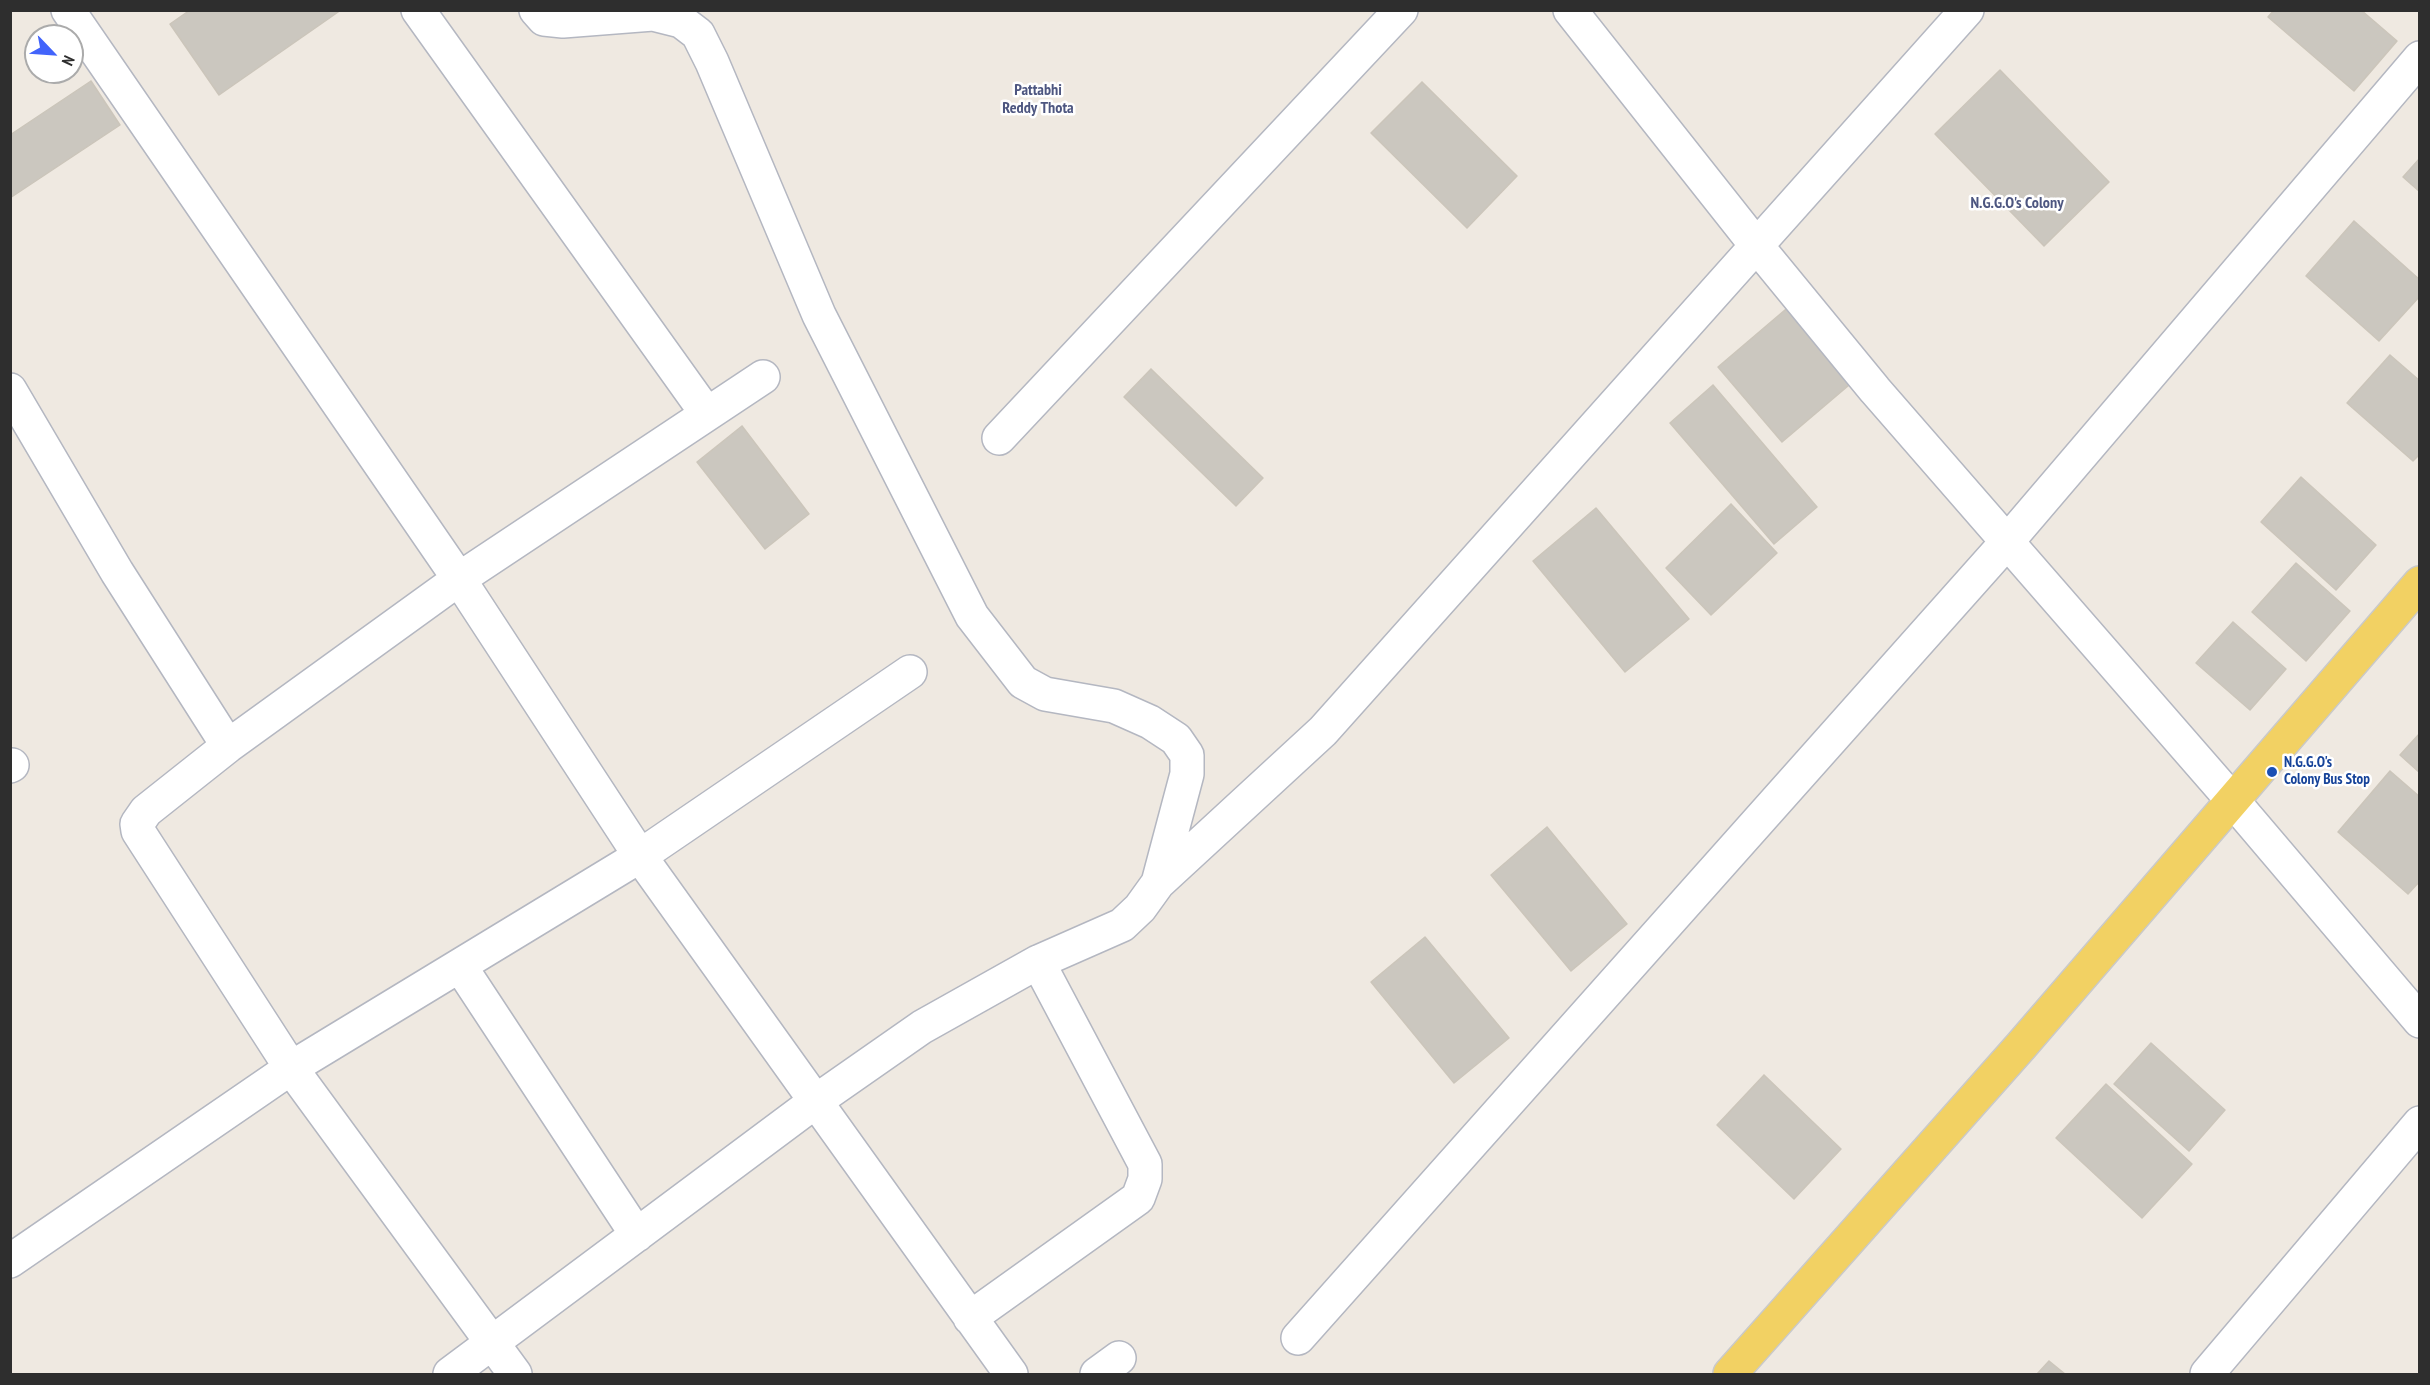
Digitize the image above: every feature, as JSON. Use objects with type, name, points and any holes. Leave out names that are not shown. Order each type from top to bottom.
[{"type":"main road","points":[[1730,1374],[2021,1046],[2420,583]]},
{"type":"street","points":[[68,10],[459,579],[640,856],[1011,1374]]},
{"type":"street","points":[[418,10],[707,414]]},
{"type":"street","points":[[536,10],[544,18],[563,21],[653,14],[681,21],[698,34],[819,315],[972,616],[1023,681],[1045,694],[1114,706],[1150,722],[1176,739],[1187,755],[1187,774],[1158,883]]},
{"type":"street","points":[[999,438],[1401,10]]},
{"type":"street","points":[[1569,10],[1875,390],[2233,801],[2420,1021]]},
{"type":"street","points":[[450,1374],[816,1101],[922,1028],[1038,962],[1122,925],[1140,908],[1158,883],[1323,731],[1967,10]]},
{"type":"street","points":[[1298,1338],[2006,543],[2420,58]]},
{"type":"street","points":[[515,1374],[291,1068],[138,831],[137,824],[146,811],[228,746],[459,579],[763,377]]},
{"type":"street","points":[[10,390],[117,572],[228,746]]},
{"type":"street","points":[[10,1261],[291,1068],[640,856],[910,672]]},
{"type":"street","points":[[970,1318],[1138,1198],[1145,1179],[1145,1164],[1038,962]]},
{"type":"street","points":[[460,966],[637,1234]]},
{"type":"street","points":[[2207,1374],[2420,1123]]},
{"type":"building","points":[[190,10],[341,10],[219,95],[170,24]]},
{"type":"building","points":[[2274,10],[2361,10],[2397,41],[2354,91],[2268,17]]},
{"type":"building","points":[[2000,70],[2109,182],[2044,246],[1935,134]]},
{"type":"building","points":[[91,81],[120,125],[10,198],[10,135]]},
{"type":"building","points":[[1422,82],[1517,176],[1467,228],[1371,133]]},
{"type":"building","points":[[2420,158],[2420,192],[2403,177]]},
{"type":"building","points":[[2354,221],[2420,280],[2420,296],[2379,341],[2306,276]]},
{"type":"building","points":[[1792,304],[1855,380],[1782,442],[1718,367]]},
{"type":"building","points":[[2390,355],[2420,381],[2420,454],[2413,461],[2347,403]]},
{"type":"building","points":[[1151,369],[1263,478],[1236,506],[1124,397]]},
{"type":"building","points":[[1713,385],[1817,507],[1774,544],[1670,423]]},
{"type":"building","points":[[742,426],[809,514],[765,549],[697,462]]},
{"type":"building","points":[[2301,477],[2376,545],[2336,590],[2261,522]]},
{"type":"building","points":[[1731,504],[1777,553],[1711,615],[1666,568]]},
{"type":"building","points":[[1596,508],[1689,619],[1625,672],[1533,561]]},
{"type":"building","points":[[2296,563],[2350,611],[2306,661],[2252,612]]},
{"type":"building","points":[[2233,622],[2286,669],[2250,710],[2196,663]]},
{"type":"building","points":[[2420,733],[2420,773],[2400,755]]},
{"type":"building","points":[[2390,771],[2420,797],[2420,881],[2408,894],[2338,832]]},
{"type":"building","points":[[1547,827],[1627,924],[1571,971],[1491,875]]},
{"type":"building","points":[[1425,937],[1509,1038],[1454,1083],[1371,982]]},
{"type":"building","points":[[2151,1043],[2225,1110],[2189,1151],[2114,1084]]},
{"type":"building","points":[[1764,1075],[1841,1149],[1794,1199],[1717,1125]]},
{"type":"building","points":[[2106,1084],[2192,1164],[2142,1218],[2056,1138]]},
{"type":"building","points":[[2049,1361],[2065,1374],[2037,1374]]},
{"type":"place","name":"N.G.G.O's Colony Bus Stop","points":[[2272,772]]},
{"type":"district","name":"Pattabhi Reddy Thota","points":[[1038,99]]},
{"type":"district","name":"N.G.G.O's Colony","points":[[2017,203]]}]
